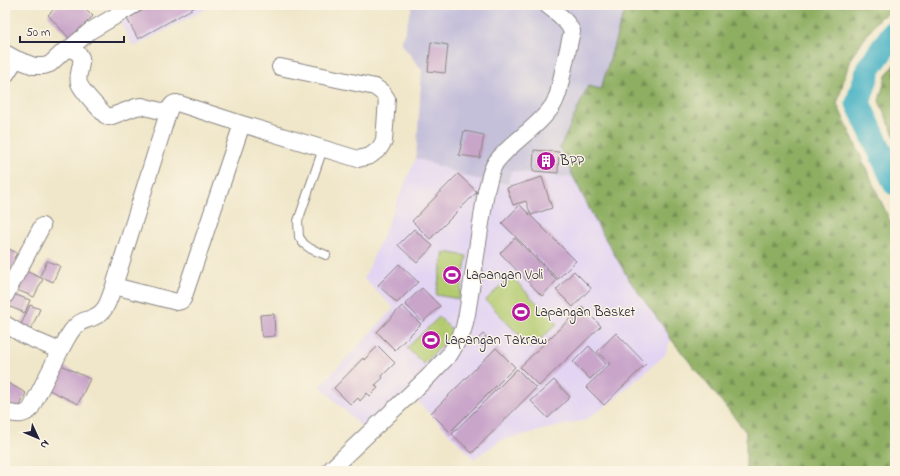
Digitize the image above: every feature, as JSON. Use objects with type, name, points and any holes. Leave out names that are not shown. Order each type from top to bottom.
[{"type":"street","points":[[5,76],[10,56],[34,66],[44,66],[50,64],[90,31],[134,5]]},
{"type":"street","points":[[329,471],[445,360],[463,331],[486,191],[490,175],[496,163],[509,148],[547,114],[554,104],[558,94],[572,31],[564,18],[547,5]]},
{"type":"street","points":[[69,49],[74,50],[79,54],[82,60],[78,79],[79,83],[108,117],[142,106],[168,113]]},
{"type":"street","points":[[5,412],[19,415],[30,410],[72,330],[77,324],[96,317],[102,313],[106,307],[114,286],[170,106],[174,103],[358,159],[370,156],[379,148],[384,141],[387,100],[383,92],[375,87],[280,67]]},
{"type":"street","points":[[114,286],[177,302],[183,299],[242,124]]},
{"type":"street","points":[[5,296],[42,226]]},
{"type":"street","points":[[5,324],[25,336],[60,352]]},
{"type":"lane","points":[[323,149],[298,221],[299,237],[304,244],[311,249],[326,255]]},
{"type":"shaded area","points":[[110,5],[213,5],[134,47]]},
{"type":"shaded area","points":[[413,5],[627,5],[601,89],[560,148],[574,178],[511,171],[508,184],[471,178],[416,158],[422,70],[401,43]]},
{"type":"shaded area","points":[[416,158],[471,178],[508,184],[511,171],[574,178],[598,226],[630,281],[668,333],[671,339],[665,355],[610,403],[585,420],[501,440],[474,459],[410,394],[369,434],[320,386],[394,308],[364,279]]},
{"type":"green space","points":[[627,5],[895,5],[895,9],[879,18],[850,59],[837,104],[895,232],[895,471],[746,471],[746,432],[671,339],[630,281],[598,226],[560,148],[588,86],[601,89]]},
{"type":"green space","points":[[895,63],[895,137],[879,101],[886,76]]},
{"type":"green space","name":"Lapangan Voli","points":[[444,252],[467,256],[459,299],[436,295]]},
{"type":"green space","name":"Lapangan Basket","points":[[511,276],[557,324],[531,348],[486,300]]},
{"type":"green space","name":"Lapangan Takraw","points":[[439,317],[455,333],[424,364],[407,348]]},
{"type":"building","points":[[58,5],[82,5],[93,16],[70,39],[48,15]]},
{"type":"building","points":[[153,5],[199,5],[138,39],[127,19]]},
{"type":"building","points":[[431,42],[448,45],[445,73],[428,71]]},
{"type":"building","points":[[464,131],[484,135],[480,158],[459,155]]},
{"type":"building","name":"BPP","points":[[534,150],[559,152],[558,173],[533,171]]},
{"type":"building","points":[[458,174],[477,192],[430,239],[412,221]]},
{"type":"building","points":[[542,177],[552,208],[531,215],[526,201],[513,205],[507,188]]},
{"type":"building","points":[[520,205],[576,261],[558,279],[502,223]]},
{"type":"building","points":[[414,229],[433,246],[417,263],[398,245]]},
{"type":"building","points":[[515,238],[557,280],[542,296],[500,253]]},
{"type":"building","points":[[5,247],[17,253],[14,258],[17,259],[5,283]]},
{"type":"building","points":[[47,261],[60,266],[53,282],[40,276]]},
{"type":"building","points":[[399,264],[418,282],[397,303],[378,285]]},
{"type":"building","points":[[26,271],[43,279],[34,297],[17,290]]},
{"type":"building","points":[[574,271],[591,288],[573,307],[556,290]]},
{"type":"building","points":[[422,288],[440,306],[423,322],[405,304]]},
{"type":"building","points":[[13,294],[30,300],[25,313],[8,306]]},
{"type":"building","points":[[30,305],[40,309],[29,334],[19,329]]},
{"type":"building","points":[[402,306],[421,324],[395,350],[377,332]]},
{"type":"building","points":[[582,307],[601,326],[539,386],[520,367]]},
{"type":"building","points":[[274,314],[275,336],[262,337],[260,315]]},
{"type":"building","points":[[616,333],[646,364],[604,405],[586,387],[610,364],[597,352]]},
{"type":"building","points":[[483,334],[489,340],[483,347],[476,341]]},
{"type":"building","points":[[378,346],[395,363],[382,376],[383,378],[375,385],[378,388],[370,396],[367,393],[360,401],[358,398],[351,405],[334,388],[363,358],[364,360]]},
{"type":"building","points":[[589,346],[606,364],[590,379],[573,362]]},
{"type":"building","points":[[496,348],[515,367],[450,432],[431,413]]},
{"type":"building","points":[[59,364],[90,379],[78,404],[47,389]]},
{"type":"building","points":[[517,369],[536,388],[472,453],[452,434]]},
{"type":"building","points":[[554,380],[570,397],[548,418],[531,401]]},
{"type":"building","points":[[6,382],[26,393],[18,410],[5,404]]},
{"type":"waterway","points":[[895,32],[869,68],[858,103],[895,183]]},
{"type":"place","name":"BPP","points":[[546,161]]},
{"type":"place","name":"Lapangan Voli","points":[[452,275]]},
{"type":"place","name":"Lapangan Basket","points":[[521,312]]},
{"type":"place","name":"Lapangan Takraw","points":[[431,340]]}]
